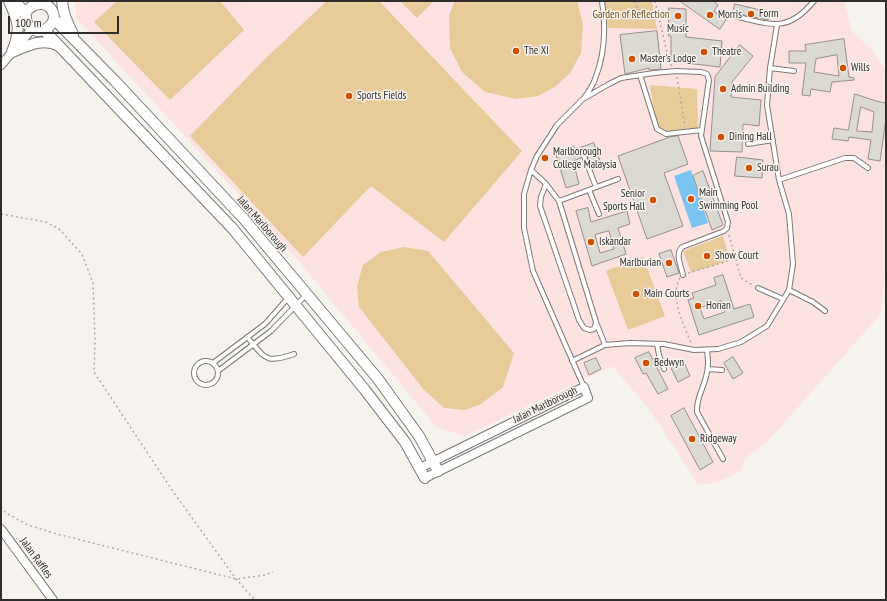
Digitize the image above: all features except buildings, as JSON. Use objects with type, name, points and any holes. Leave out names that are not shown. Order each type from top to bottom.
[{"type":"street","points":[[9,1],[15,14],[18,28],[17,38],[12,52]]},
{"type":"street","points":[[13,1],[25,14],[27,24],[32,29],[38,31],[44,30],[50,26],[54,19],[51,8],[42,2],[35,3],[28,7],[25,14]]},
{"type":"street","points":[[62,1],[63,13],[66,21],[79,45]]},
{"type":"street","name":"Jalan Marlborough","points":[[54,19],[244,219],[378,379],[418,436],[438,471]]},
{"type":"street","points":[[1,64],[32,29]]},
{"type":"street","name":"Jalan Marlborough","points":[[44,30],[233,229],[365,390],[405,442],[425,478],[588,398],[584,387],[420,468]]},
{"type":"street","points":[[12,52],[39,42],[56,44],[63,49]]},
{"type":"street","name":"Jalan Raffles","points":[[1,529],[53,600]]},
{"type":"lane","points":[[584,387],[533,271],[525,237],[524,194],[537,156],[557,125],[583,99],[595,80],[603,48],[605,22],[602,1]]},
{"type":"lane","points":[[734,16],[777,25],[795,20],[814,1]]},
{"type":"lane","points":[[572,361],[604,345],[630,343],[657,344],[694,350],[718,349],[741,342],[767,326],[788,290],[793,264],[789,214],[779,180],[767,105],[770,68],[777,25]]},
{"type":"lane","points":[[770,68],[794,71]]},
{"type":"lane","points":[[583,99],[621,78],[676,71],[701,72],[707,74],[709,80],[701,136],[728,222],[727,228],[724,231],[682,247],[679,250],[678,255],[683,275]]},
{"type":"lane","points":[[640,75],[657,129],[666,134],[702,130]]},
{"type":"lane","points":[[748,144],[773,140]]},
{"type":"lane","points":[[584,156],[596,187]]},
{"type":"lane","points":[[779,180],[845,158],[854,158],[868,168]]},
{"type":"lane","points":[[531,170],[546,184],[559,201],[604,345]]},
{"type":"lane","points":[[559,201],[618,179]]},
{"type":"lane","points":[[546,184],[540,206],[579,320],[584,328],[590,330],[594,329],[596,322]]},
{"type":"lane","points":[[589,190],[599,214]]},
{"type":"lane","points":[[758,288],[783,299]]},
{"type":"lane","points":[[788,290],[813,302],[825,311]]},
{"type":"lane","points":[[218,371],[266,334],[307,294]]},
{"type":"lane","points":[[213,363],[261,327],[289,297]]},
{"type":"lane","points":[[261,327],[266,334]]},
{"type":"lane","points":[[247,337],[264,357],[268,359],[280,359],[294,354]]},
{"type":"lane","points":[[657,344],[664,369]]},
{"type":"lane","points":[[707,350],[708,369],[697,403],[697,412],[723,459]]},
{"type":"lane","points":[[222,356],[228,363]]},
{"type":"lane","points":[[204,361],[213,363],[218,371],[217,379],[211,384],[203,385],[197,380],[194,373],[197,365],[204,361]]},
{"type":"lane","points":[[708,369],[722,370]]},
{"type":"path","points":[[634,1],[645,16]]},
{"type":"path","points":[[1,214],[46,222],[59,229],[82,254],[93,283],[95,339],[94,372],[172,490],[236,579],[255,600]]},
{"type":"path","points":[[727,228],[741,278],[758,288]]},
{"type":"path","points":[[694,350],[681,318],[676,297],[677,284],[683,275],[735,259]]},
{"type":"path","points":[[1,507],[6,513],[28,525],[65,536],[236,579],[265,575],[273,572]]},
{"type":"shaded area","name":"Marlborough College Malaysia","points":[[75,1],[844,1],[852,31],[874,52],[886,71],[886,256],[881,314],[767,442],[744,459],[742,470],[717,483],[698,484],[649,409],[612,366],[465,436],[437,428],[285,245],[76,18]]},
{"type":"green space","points":[[117,1],[220,1],[244,30],[170,100],[94,22]]},
{"type":"green space","name":"Sports Fields","points":[[327,1],[379,1],[522,151],[444,242],[371,186],[303,257],[190,136],[267,57]]},
{"type":"green space","points":[[400,1],[434,1],[417,18]]},
{"type":"green space","name":"The XI","points":[[455,1],[577,1],[583,25],[581,53],[570,73],[555,87],[538,96],[516,99],[485,92],[462,72],[450,48],[449,15]]},
{"type":"green space","name":"Garden of Reflection","points":[[604,1],[652,2],[657,29],[608,28]]},
{"type":"green space","points":[[650,85],[697,89],[698,130],[666,134],[657,132]]},
{"type":"green space","name":"Show Court","points":[[723,236],[730,260],[691,273],[683,251]]},
{"type":"green space","points":[[404,247],[428,251],[514,353],[503,387],[481,404],[465,410],[444,408],[424,390],[359,307],[357,286],[363,265],[381,252]]},
{"type":"green space","name":"Main Courts","points":[[643,257],[665,316],[628,330],[606,271]]},
{"type":"water","name":"Main Swimming Pool","points":[[691,170],[708,223],[692,228],[674,176]]},
{"type":"place","name":"Form","points":[[751,14]]},
{"type":"place","name":"Morris","points":[[710,15]]},
{"type":"place","name":"Music","points":[[678,16]]},
{"type":"place","name":"The XI","points":[[516,51]]},
{"type":"place","name":"Theatre","points":[[704,52]]},
{"type":"place","name":"Master's Lodge","points":[[632,59]]},
{"type":"place","name":"Wills","points":[[843,68]]},
{"type":"place","name":"Admin Building","points":[[723,89]]},
{"type":"place","name":"Sports Fields","points":[[349,96]]},
{"type":"place","name":"Dining Hall","points":[[721,137]]},
{"type":"place","name":"Marlborough College Malaysia","points":[[545,158]]},
{"type":"place","name":"Surau","points":[[749,168]]},
{"type":"place","name":"Main Swimming Pool","points":[[691,199]]},
{"type":"place","name":"Senior Sports Hall","points":[[653,200]]},
{"type":"place","name":"Iskandar","points":[[591,242]]},
{"type":"place","name":"Show Court","points":[[707,256]]},
{"type":"place","name":"Marlburian","points":[[669,263]]},
{"type":"place","name":"Main Courts","points":[[636,294]]},
{"type":"place","name":"Honan","points":[[698,306]]},
{"type":"place","name":"Bedwyn","points":[[646,363]]},
{"type":"place","name":"Ridgeway","points":[[692,439]]}]
